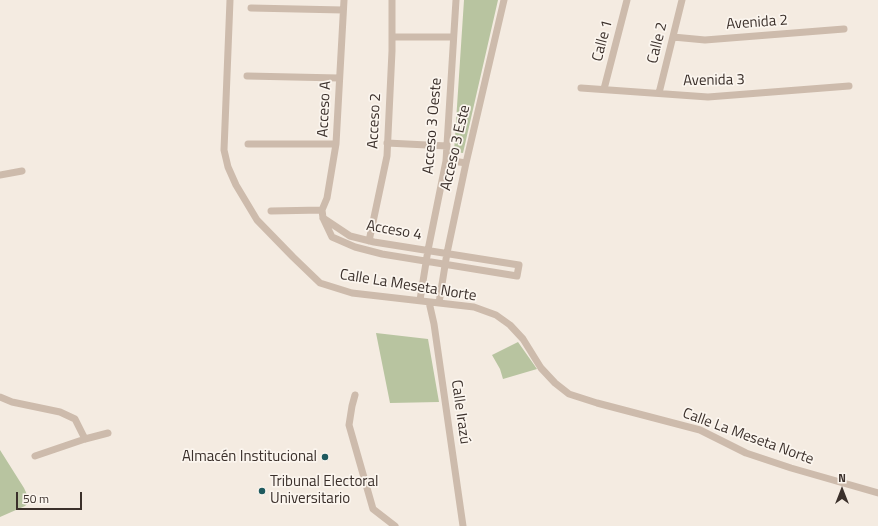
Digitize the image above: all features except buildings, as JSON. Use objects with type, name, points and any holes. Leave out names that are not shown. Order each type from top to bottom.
[{"type":"street","name":"Calle La Meseta Norte","points":[[230,0],[224,150],[231,173],[245,202],[257,220],[292,257],[320,283],[352,293],[474,307],[496,315],[523,339],[541,368],[555,383],[569,394],[597,403],[700,430],[746,453],[791,468],[878,493]]},
{"type":"street","name":"Acceso A","points":[[323,218],[322,210],[327,198],[336,144],[344,0]]},
{"type":"street","name":"Acceso 2","points":[[369,241],[387,156],[392,0]]},
{"type":"street","name":"Acceso 3 Oeste","points":[[420,300],[428,250],[446,160],[456,0]]},
{"type":"street","name":"Acceso 3 Este","points":[[438,303],[466,163],[504,0]]},
{"type":"street","name":"Calle 1","points":[[604,90],[627,0]]},
{"type":"street","name":"Calle 2","points":[[659,93],[682,0]]},
{"type":"street","points":[[251,8],[343,10]]},
{"type":"street","name":"Avenida 2","points":[[673,37],[705,40],[844,29]]},
{"type":"street","points":[[392,37],[453,37]]},
{"type":"street","points":[[247,76],[340,78]]},
{"type":"street","name":"Avenida 3","points":[[581,88],[708,97],[849,86]]},
{"type":"street","points":[[387,143],[447,146]]},
{"type":"street","points":[[248,144],[336,144]]},
{"type":"street","points":[[446,160],[466,163]]},
{"type":"street","points":[[0,175],[22,171]]},
{"type":"street","points":[[271,211],[322,210]]},
{"type":"street","name":"Acceso 4","points":[[323,218],[350,236],[369,241],[519,265],[517,276],[382,254],[355,247],[332,237],[323,218]]},
{"type":"street","name":"Calle Irazú","points":[[429,302],[434,324],[463,526]]},
{"type":"street","points":[[355,394],[349,425],[373,509],[395,526]]},
{"type":"street","points":[[0,397],[12,402],[60,412],[75,419],[85,439]]},
{"type":"street","points":[[35,456],[108,433]]},
{"type":"green space","points":[[464,0],[498,0],[463,153],[454,152]]},
{"type":"green space","points":[[376,333],[428,339],[439,402],[390,403]]},
{"type":"green space","points":[[518,342],[537,369],[503,379],[500,369],[492,355]]},
{"type":"green space","points":[[0,450],[24,488],[29,499],[25,506],[0,517]]},
{"type":"place","name":"Almacén Institucional","points":[[325,457]]},
{"type":"place","name":"Tribunal Electoral Universitario","points":[[262,491]]}]
